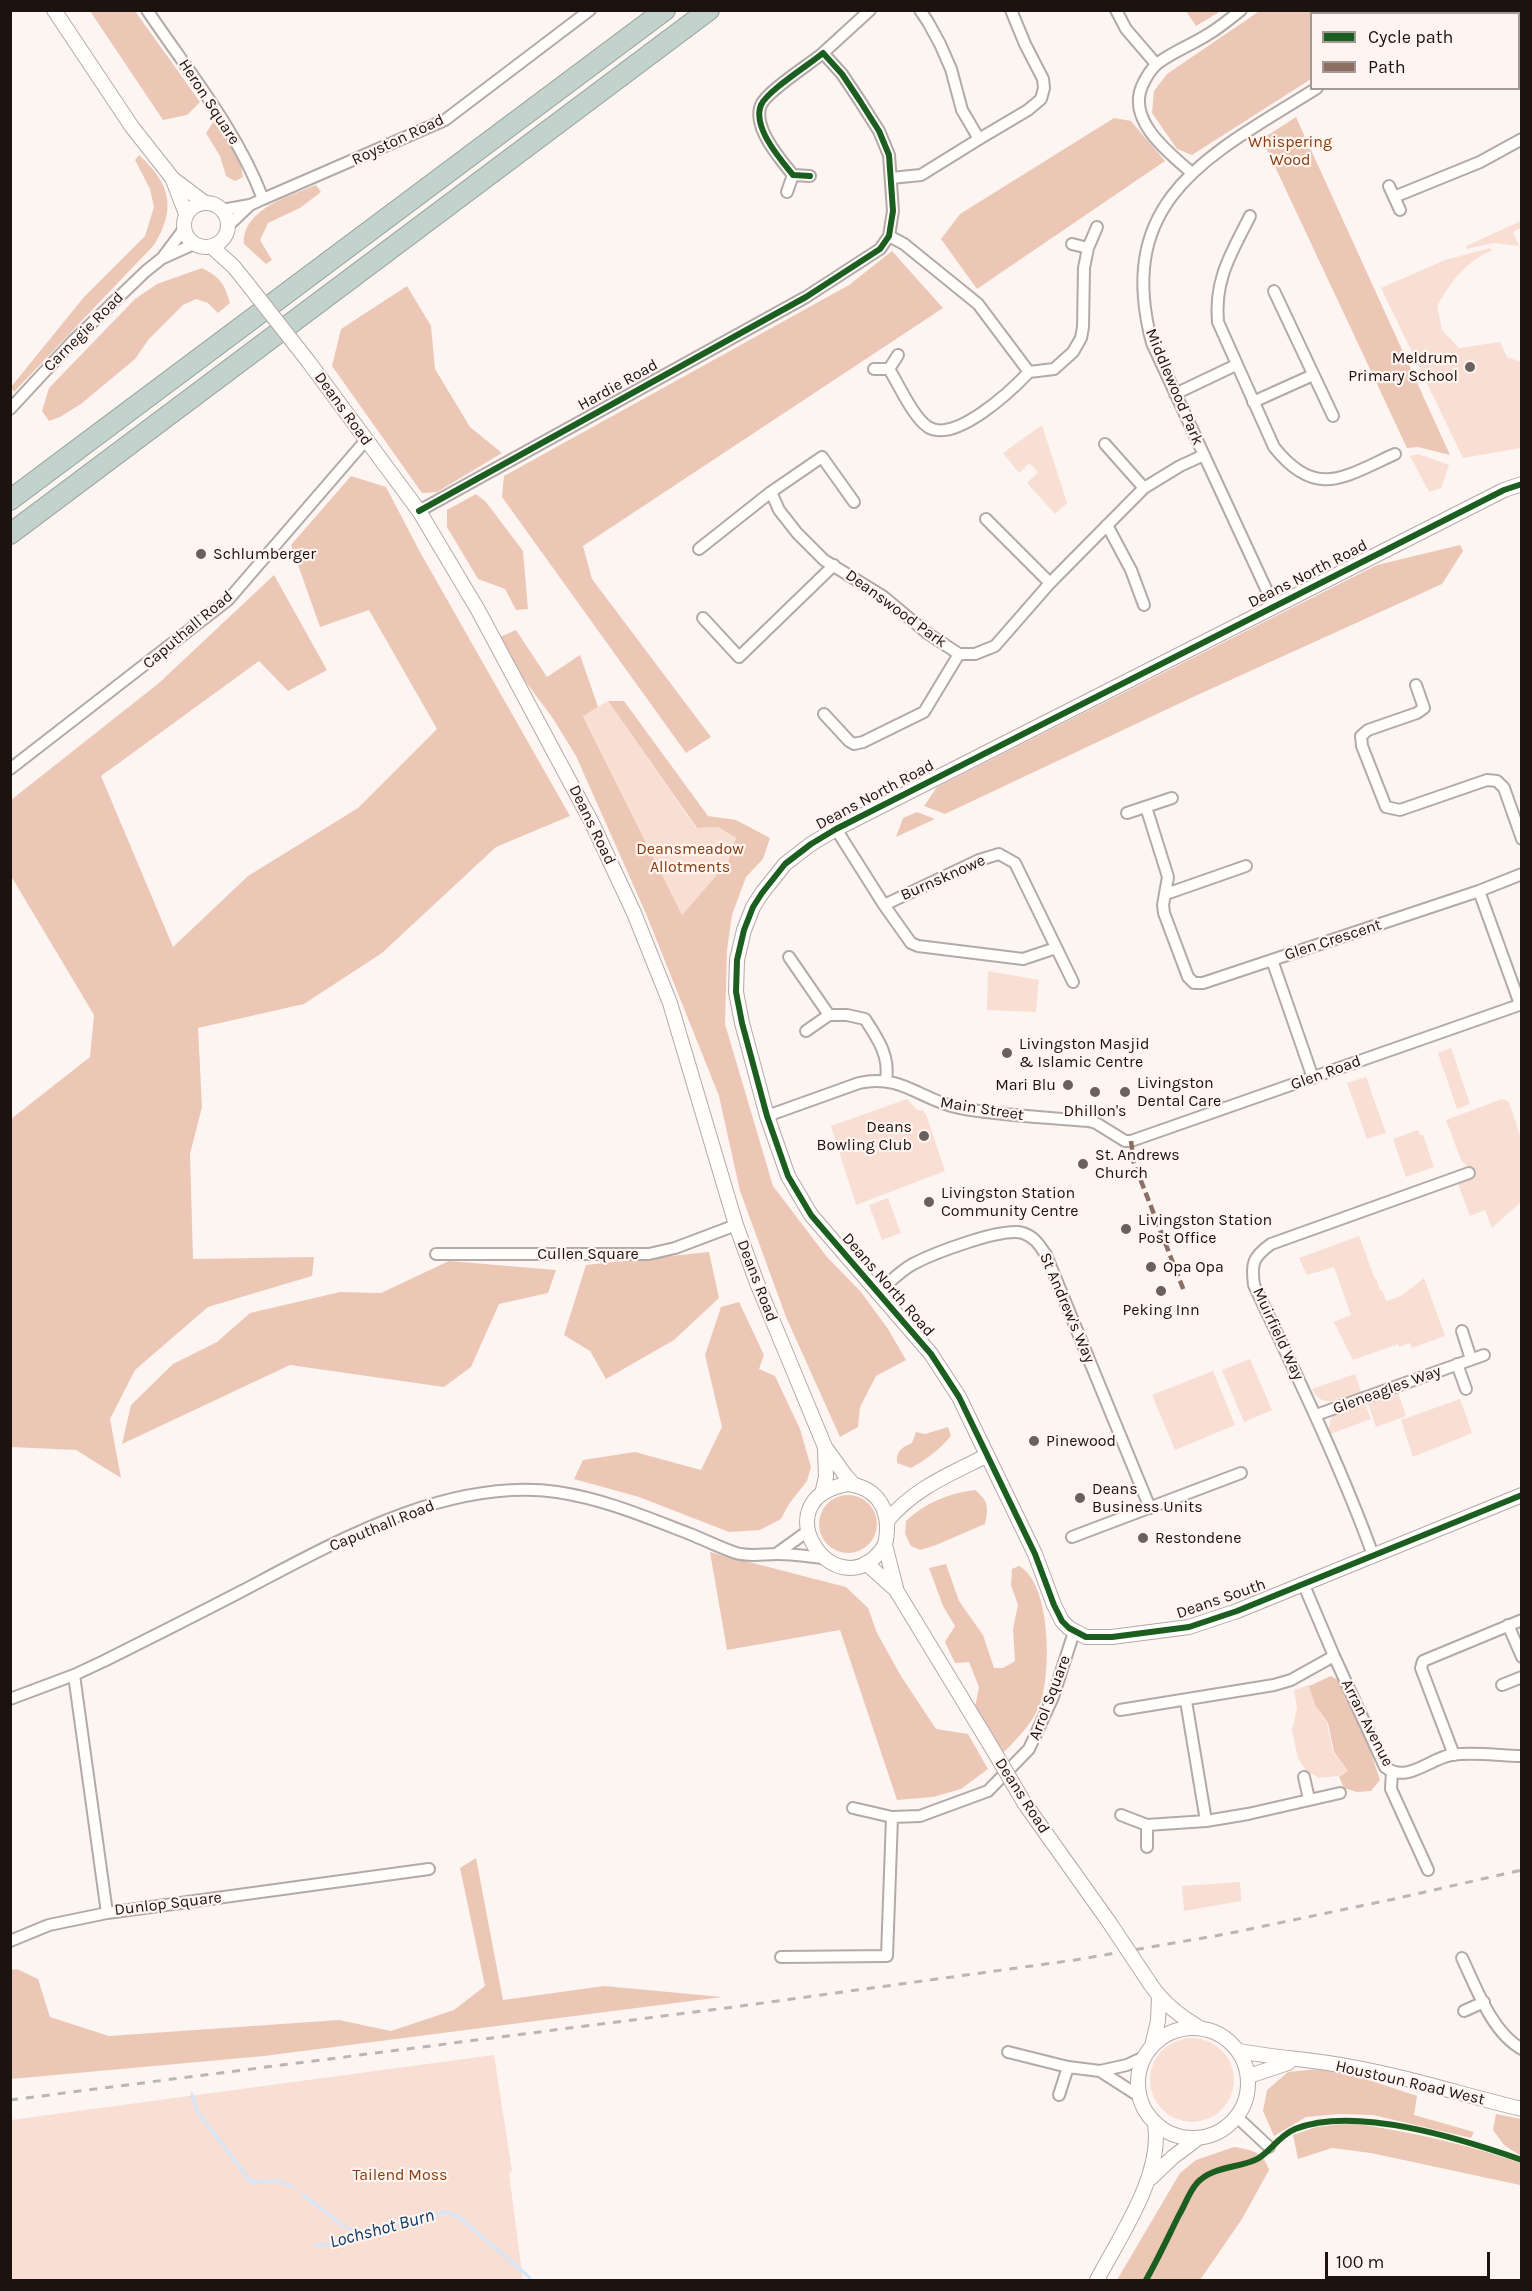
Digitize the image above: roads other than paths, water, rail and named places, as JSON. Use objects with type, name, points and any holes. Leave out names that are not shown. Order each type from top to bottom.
[{"type":"highway","points":[[10,500],[665,10]]},
{"type":"highway","points":[[10,534],[709,10]]},
{"type":"street","points":[[54,10],[132,128],[173,179],[205,203],[222,210],[227,217],[226,232],[212,247],[202,248],[187,238],[184,229],[186,214],[173,179]]},
{"type":"street","name":"Heron Square","points":[[147,10],[238,146],[254,173],[263,199]]},
{"type":"street","name":"Royston Road","points":[[222,210],[250,205],[445,120],[590,10]]},
{"type":"street","points":[[793,176],[767,139],[759,121],[762,104],[774,91],[823,54],[870,10]]},
{"type":"street","points":[[920,10],[940,44],[951,69],[962,110],[979,139]]},
{"type":"street","points":[[891,177],[921,175],[1028,110],[1041,99],[1044,88],[1043,79],[1024,44],[1011,10]]},
{"type":"street","points":[[1116,10],[1126,29],[1156,64]]},
{"type":"street","points":[[1192,173],[1163,148],[1142,118],[1140,90],[1156,64],[1209,34],[1241,10]]},
{"type":"street","points":[[823,54],[842,74],[879,131],[889,155],[893,211],[889,236],[904,244],[978,303],[1029,372]]},
{"type":"street","name":"Middlewood Park","points":[[1274,606],[1152,343],[1144,314],[1142,285],[1145,257],[1152,231],[1169,200],[1192,173],[1233,141],[1314,90]]},
{"type":"street","points":[[1394,197],[1480,162],[1521,139]]},
{"type":"street","points":[[793,176],[810,176]]},
{"type":"street","points":[[787,192],[793,176]]},
{"type":"street","points":[[1389,186],[1400,210]]},
{"type":"street","points":[[186,214],[191,208],[205,203]]},
{"type":"street","name":"Royston Road","points":[[226,232],[250,205]]},
{"type":"street","points":[[1250,216],[1218,286],[1216,303],[1218,322],[1274,447],[1287,463],[1303,475],[1321,480],[1340,479],[1395,454]]},
{"type":"street","points":[[889,369],[924,424],[939,432],[947,431],[979,415],[1011,392],[1029,372],[1054,369],[1073,352],[1081,338],[1084,268],[1088,248],[1097,227]]},
{"type":"street","name":"Carnegie Road","points":[[10,409],[74,340],[161,259],[184,229]]},
{"type":"street","name":"Deans Road","points":[[226,232],[234,267]]},
{"type":"street","name":"Hardie Road","points":[[419,511],[831,282],[880,249],[889,236]]},
{"type":"street","name":"Carnegie Road","points":[[161,259],[194,244]]},
{"type":"street","points":[[1072,244],[1088,248]]},
{"type":"street","name":"Deans Road","points":[[212,247],[234,267],[308,361],[419,511],[478,610],[547,737],[634,913],[670,1003],[736,1225],[757,1283],[825,1447],[854,1485]]},
{"type":"street","points":[[1274,291],[1333,416]]},
{"type":"street","points":[[889,369],[898,355]]},
{"type":"street","points":[[1175,394],[1236,366]]},
{"type":"street","points":[[874,369],[889,369]]},
{"type":"street","points":[[1253,402],[1312,375]]},
{"type":"street","name":"Caputhall Road","points":[[10,769],[228,600],[366,440]]},
{"type":"street","points":[[1105,444],[1144,488]]},
{"type":"street","name":"Deanswood Park","points":[[771,492],[779,510],[797,533],[824,560],[884,597],[927,633],[959,654],[975,654],[995,646],[1050,583],[1144,488],[1180,466],[1204,455]]},
{"type":"street","points":[[699,549],[771,492],[822,457],[854,502]]},
{"type":"street","name":"Deans North Road","points":[[986,1456],[959,1397],[931,1354],[811,1215],[788,1176],[767,1116],[744,1034],[736,992],[737,960],[744,930],[753,907],[785,864],[836,829],[1274,606],[1521,484]]},
{"type":"street","points":[[986,519],[1050,583]]},
{"type":"street","points":[[1107,525],[1131,570],[1144,605]]},
{"type":"street","name":"Deanswood Park","points":[[703,618],[739,657],[834,565]]},
{"type":"street","name":"Deanswood Park","points":[[824,714],[849,741],[855,744],[863,742],[924,712],[959,654]]},
{"type":"street","points":[[1416,685],[1424,708],[1417,713],[1368,730],[1361,736],[1362,746],[1386,807],[1391,810],[1400,810],[1487,780],[1497,781],[1504,788],[1521,838]]},
{"type":"street","points":[[1127,813],[1172,798]]},
{"type":"street","points":[[1146,807],[1168,877],[1163,905],[1164,913],[1188,977],[1194,983],[1203,983],[1272,960]]},
{"type":"street","name":"Burnsknowe","points":[[836,829],[911,943],[918,946],[1023,959],[1056,948]]},
{"type":"street","name":"Burnsknowe","points":[[884,905],[979,860],[999,854],[1015,863],[1073,982]]},
{"type":"street","points":[[1166,894],[1246,866]]},
{"type":"street","name":"Glen Crescent","points":[[1313,1077],[1272,960],[1479,891],[1521,874]]},
{"type":"street","points":[[1479,891],[1521,1004]]},
{"type":"street","points":[[789,957],[801,982],[829,1015]]},
{"type":"street","name":"Glen Road","points":[[1131,1141],[1521,1004]]},
{"type":"street","points":[[806,1031],[829,1015],[847,1015],[865,1019],[881,1043],[888,1067],[886,1080]]},
{"type":"street","name":"Main Street","points":[[767,1116],[859,1083],[886,1080],[913,1089],[933,1101],[958,1108],[1000,1114],[1089,1121],[1125,1141],[1131,1141]]},
{"type":"street","name":"Muirfield Way","points":[[1373,1555],[1348,1487],[1254,1285],[1252,1265],[1258,1253],[1271,1244],[1469,1173]]},
{"type":"street","name":"Cullen Square","points":[[436,1254],[649,1254],[675,1248],[736,1225]]},
{"type":"street","name":"St Andrew's Way","points":[[877,1293],[912,1264],[988,1236],[1005,1232],[1023,1233],[1037,1241],[1046,1255],[1150,1508]]},
{"type":"street","points":[[1462,1331],[1471,1359]]},
{"type":"street","name":"Gleneagles Way","points":[[1316,1415],[1484,1355]]},
{"type":"street","name":"Gleneagles Way","points":[[1457,1364],[1466,1389]]},
{"type":"street","name":"Deans Road","points":[[822,1494],[826,1477],[825,1447]]},
{"type":"street","points":[[887,1521],[898,1506],[915,1493],[986,1456],[1035,1554],[1062,1621],[1074,1632]]},
{"type":"street","points":[[1072,1537],[1241,1473]]},
{"type":"street","points":[[838,1485],[854,1485],[864,1487],[879,1498],[887,1521],[885,1545],[877,1556],[866,1563],[852,1567],[835,1565],[822,1558],[815,1550],[808,1531],[810,1512],[822,1494],[838,1485]]},
{"type":"street","name":"Caputhall Road","points":[[10,1699],[74,1675],[359,1533],[441,1502],[477,1494],[519,1491],[554,1492],[594,1499],[627,1509],[737,1553],[757,1556],[776,1554],[822,1558]]},
{"type":"street","points":[[879,1498],[897,1498],[915,1493]]},
{"type":"street","name":"Deans South","points":[[1074,1632],[1086,1637],[1112,1637],[1189,1627],[1237,1611],[1521,1495]]},
{"type":"street","points":[[776,1554],[808,1531]]},
{"type":"street","name":"Deans Road","points":[[885,1545],[896,1590]]},
{"type":"street","name":"Deans Road","points":[[866,1563],[896,1590],[1025,1804],[1155,1990],[1176,2013],[1200,2028]]},
{"type":"street","name":"Arran Avenue","points":[[1303,1583],[1385,1767],[1392,1772],[1406,1773],[1454,1755],[1470,1753],[1521,1756]]},
{"type":"street","points":[[1454,1755],[1421,1668],[1423,1661],[1521,1620]]},
{"type":"street","points":[[1508,1625],[1521,1657]]},
{"type":"street","name":"Arrol Square","points":[[853,1808],[892,1817],[920,1816],[988,1791],[1029,1749],[1053,1697],[1074,1632]]},
{"type":"street","points":[[1120,1710],[1186,1701],[1291,1680],[1334,1656]]},
{"type":"street","name":"Dunlop Square","points":[[74,1675],[107,1913],[429,1869]]},
{"type":"street","points":[[1502,1685],[1521,1677]]},
{"type":"street","points":[[1186,1701],[1206,1821]]},
{"type":"street","points":[[1392,1772],[1391,1789],[1428,1870]]},
{"type":"street","points":[[1304,1777],[1309,1799]]},
{"type":"street","points":[[1121,1815],[1147,1825],[1206,1821],[1248,1815],[1340,1793]]},
{"type":"street","points":[[781,1957],[887,1956],[892,1817]]},
{"type":"street","points":[[1147,1825],[1147,1847]]},
{"type":"street","points":[[10,1941],[49,1925],[107,1913]]},
{"type":"street","points":[[1462,1958],[1500,2032],[1510,2043],[1521,2049]]},
{"type":"street","points":[[1155,1990],[1158,2021],[1139,2069],[1139,2096],[1145,2111],[1155,2124],[1182,2138],[1197,2139]]},
{"type":"street","points":[[1464,2011],[1484,2002]]},
{"type":"street","points":[[1008,2052],[1068,2067],[1100,2071],[1127,2065],[1166,2035],[1183,2028],[1200,2028],[1215,2032],[1228,2040],[1239,2051],[1249,2076],[1247,2098],[1237,2117],[1219,2132],[1197,2139],[1173,2157],[1150,2180]]},
{"type":"street","name":"Houstoun Road West","points":[[1239,2051],[1335,2064],[1393,2076],[1521,2109]]},
{"type":"street","name":"Houstoun Road West","points":[[1249,2076],[1272,2066],[1298,2060]]},
{"type":"street","points":[[1059,2095],[1068,2067]]},
{"type":"street","points":[[1100,2071],[1139,2096]]},
{"type":"street","points":[[1237,2117],[1269,2148]]},
{"type":"street","points":[[1097,2280],[1150,2180],[1157,2147],[1155,2124]]},
{"type":"waterway","points":[[192,2094],[197,2111],[251,2182],[280,2181],[295,2188]]},
{"type":"waterway","points":[[303,2195],[345,2227],[361,2234]]},
{"type":"waterway","name":"Lochshot Burn","points":[[316,2245],[332,2244],[348,2237],[363,2235],[414,2218],[446,2212],[460,2218],[530,2280]]},
{"type":"railway","points":[[10,2100],[741,2006],[1075,1960],[1226,1934],[1522,1870]]},
{"type":"place","name":"Meldrum Primary School","points":[[1470,367]]},
{"type":"place","name":"Schlumberger","points":[[201,554]]},
{"type":"place","name":"Livingston Masjid & Islamic Centre","points":[[1007,1053]]},
{"type":"place","name":"Mari Blu","points":[[1068,1085]]},
{"type":"place","name":"Dhillon's","points":[[1095,1092]]},
{"type":"place","name":"Livingston Dental Care","points":[[1125,1092]]},
{"type":"place","name":"Deans Bowling Club","points":[[924,1136]]},
{"type":"place","name":"St. Andrews Church","points":[[1083,1164]]},
{"type":"place","name":"Livingston Station Community Centre","points":[[929,1202]]},
{"type":"place","name":"Livingston Station Post Office","points":[[1126,1229]]},
{"type":"place","name":"Opa Opa","points":[[1151,1267]]},
{"type":"place","name":"Peking Inn","points":[[1161,1291]]},
{"type":"place","name":"Pinewood","points":[[1034,1441]]},
{"type":"place","name":"Deans Business Units","points":[[1080,1498]]},
{"type":"place","name":"Restondene","points":[[1143,1538]]},
{"type":"park label","name":"Whispering Wood","points":[[1290,151]]},
{"type":"park label","name":"Deansmeadow Allotments","points":[[690,858]]},
{"type":"park label","name":"Tailend Moss","points":[[400,2175]]}]
